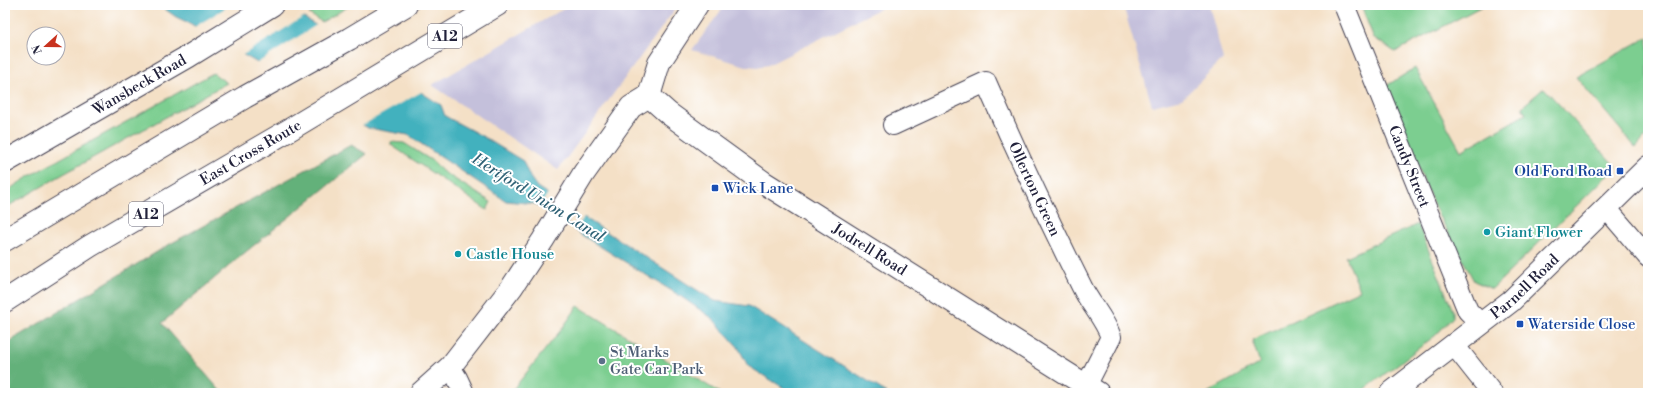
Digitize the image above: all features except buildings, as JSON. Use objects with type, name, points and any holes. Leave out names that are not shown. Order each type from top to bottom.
[{"type":"main road","name":"Wansbeck Road","points":[[5,162],[189,56],[272,5]]},
{"type":"main road","points":[[8,240],[245,97],[349,39],[406,5]]},
{"type":"main road","name":"East Cross Route","points":[[5,301],[90,246],[394,68],[497,5]]},
{"type":"main road","points":[[421,393],[450,367],[512,288],[575,186],[631,107],[648,96],[659,63],[697,5]]},
{"type":"main road","name":"Jodrell Road","points":[[648,96],[668,113],[763,182],[1092,389]]},
{"type":"main road","name":"Parnell Road","points":[[1391,393],[1511,301],[1607,209],[1648,167]]},
{"type":"street","name":"Candy Street","points":[[1344,5],[1468,311],[1481,324]]},
{"type":"street","name":"Ollerton Green","points":[[893,125],[986,82],[1018,154],[1082,288],[1107,327],[1111,337],[1092,389]]},
{"type":"street","points":[[1607,209],[1648,257]]},
{"type":"street","points":[[1454,344],[1492,393]]},
{"type":"street","points":[[450,367],[464,393]]},
{"type":"shaded area","points":[[570,5],[678,5],[558,170],[432,85]]},
{"type":"shaded area","points":[[725,5],[887,5],[768,65],[758,67],[746,66],[692,50]]},
{"type":"shaded area","points":[[1123,5],[1209,5],[1223,59],[1182,99],[1152,106]]},
{"type":"green space","points":[[323,5],[351,5],[322,22],[309,14]]},
{"type":"green space","points":[[1361,5],[1484,5],[1395,52],[1373,37]]},
{"type":"green space","points":[[1648,37],[1648,134],[1636,148],[1576,77]]},
{"type":"green space","points":[[1415,68],[1461,151],[1526,114],[1522,107],[1544,88],[1616,167],[1492,289],[1474,281],[1434,206],[1386,86]]},
{"type":"green space","points":[[213,73],[227,83],[5,208],[5,192],[28,177]]},
{"type":"green space","points":[[391,142],[404,143],[434,162],[442,171],[491,202],[487,210],[391,145]]},
{"type":"green space","points":[[351,145],[367,154],[242,255],[162,323],[222,393],[5,393],[5,344],[170,244]]},
{"type":"green space","points":[[1418,224],[1453,311],[1453,317],[1436,335],[1360,393],[1207,393],[1260,363],[1252,340],[1360,290],[1346,257]]},
{"type":"green space","name":"St Marks Gate Car Park","points":[[578,306],[720,393],[510,393],[561,330]]},
{"type":"water","name":"Hertford Union Canal","points":[[159,5],[284,5],[441,105],[445,116],[523,161],[530,177],[537,187],[689,285],[715,301],[749,306],[887,393],[792,393],[748,366],[738,347],[712,318],[680,296],[580,234],[536,204],[506,201],[408,135],[368,128],[191,24],[176,17]]},
{"type":"pier","points":[[230,5],[287,5],[305,16],[241,56],[193,28]]},
{"type":"pier","points":[[318,24],[423,91],[361,126],[256,64]]},
{"type":"pier","points":[[549,192],[585,215],[574,233],[538,208]]},
{"type":"place","name":"Old Ford Road","points":[[1620,171]]},
{"type":"place","name":"Wick Lane","points":[[715,188]]},
{"type":"place","name":"Giant Flower","points":[[1487,232]]},
{"type":"place","name":"Castle House","points":[[458,254]]},
{"type":"place","name":"Waterside Close","points":[[1520,324]]},
{"type":"place","name":"St Marks Gate Car Park","points":[[602,361]]}]
